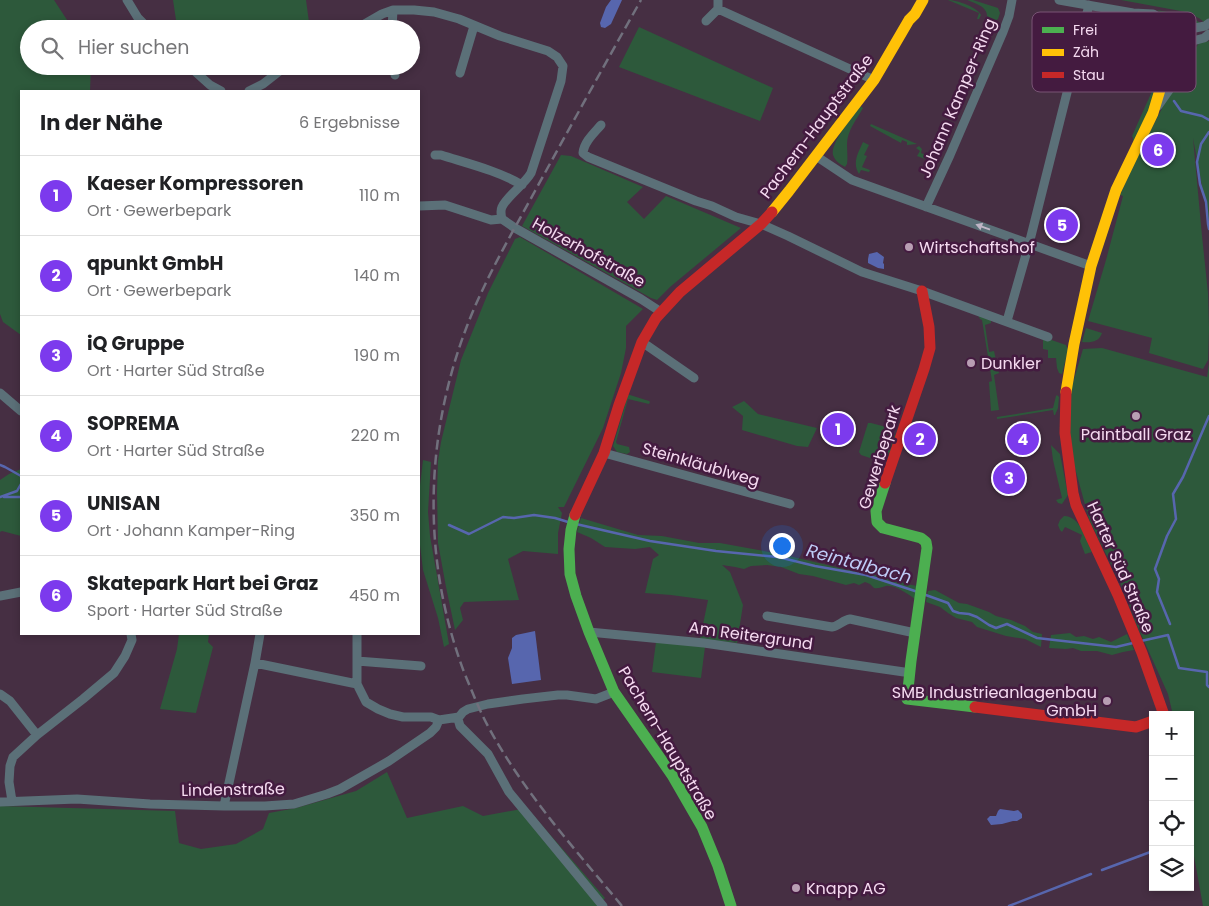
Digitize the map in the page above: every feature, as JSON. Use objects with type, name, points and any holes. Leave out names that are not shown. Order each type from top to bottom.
[{"type":"street","points":[[127,0],[140,20]]},
{"type":"street","name":"Pachern-Hauptstraße","points":[[909,20],[910,11],[916,0]]},
{"type":"street","name":"Pachern-Hauptstraße","points":[[731,906],[722,876],[702,828],[684,794],[614,692],[589,632],[570,574],[569,549],[571,530],[576,512],[604,453],[642,342],[656,318],[680,292],[761,224],[789,191],[874,80],[923,0]]},
{"type":"street","name":"Johann Kamper-Ring","points":[[926,207],[1009,16],[1012,0]]},
{"type":"street","points":[[1059,0],[1128,12]]},
{"type":"street","points":[[706,21],[718,4],[874,80]]},
{"type":"street","points":[[1087,12],[1089,5]]},
{"type":"street","points":[[392,20],[393,10]]},
{"type":"street","points":[[372,20],[393,10],[434,12],[548,51],[557,57],[563,66],[561,81],[533,166],[528,178],[505,202],[501,212],[502,219]]},
{"type":"street","points":[[1196,28],[1209,23]]},
{"type":"street","points":[[460,73],[474,26]]},
{"type":"street","points":[[1196,40],[1209,34]]},
{"type":"street","points":[[199,75],[210,85],[220,90]]},
{"type":"street","points":[[251,90],[264,84],[275,75]]},
{"type":"street","points":[[1007,321],[1029,244],[1067,92]]},
{"type":"street","name":"Harter Süd Straße","points":[[1159,92],[1153,113],[1116,190],[1092,266],[1074,344],[1067,386],[1065,433],[1072,493],[1076,506],[1118,595],[1142,653],[1163,711]]},
{"type":"street","name":"Harter Süd Straße","points":[[1153,113],[1168,92]]},
{"type":"street","points":[[601,125],[583,148],[583,153],[588,157],[736,217],[761,224],[862,272],[922,291],[1048,337]]},
{"type":"street","points":[[435,155],[441,155],[498,174],[522,185]]},
{"type":"street","points":[[816,156],[852,180],[1092,266]]},
{"type":"street","name":"Holzerhofstraße","points":[[420,206],[445,205],[491,220],[502,219],[641,298],[661,312]]},
{"type":"street","name":"Gewerbepark","points":[[922,291],[929,327],[930,348],[876,511],[877,522],[883,528],[921,538],[926,542],[927,548],[923,586],[909,672],[907,699],[1136,727],[1149,722]]},
{"type":"street","points":[[642,342],[694,378]]},
{"type":"street","points":[[0,393],[20,409]]},
{"type":"street","name":"Steinkläublweg","points":[[604,453],[790,504]]},
{"type":"street","points":[[0,596],[20,592]]},
{"type":"street","points":[[767,616],[832,627],[838,626],[844,620],[850,619],[915,633]]},
{"type":"street","name":"Am Reitergrund","points":[[589,632],[704,643],[909,672]]},
{"type":"street","points":[[12,801],[10,766],[13,757],[37,735],[114,673],[125,656],[132,640],[131,635]]},
{"type":"street","points":[[224,806],[260,635]]},
{"type":"street","points":[[357,635],[357,684],[366,702],[384,712],[403,717],[431,717],[439,720],[459,717]]},
{"type":"street","points":[[357,661],[421,666]]},
{"type":"street","points":[[255,663],[357,684]]},
{"type":"street","points":[[604,906],[510,792],[488,754],[460,726],[458,719],[468,709],[488,704],[558,695],[596,699],[614,692]]},
{"type":"street","points":[[0,694],[10,701],[37,735]]},
{"type":"street","name":"Lindenstraße","points":[[0,802],[77,799],[150,804],[224,806],[294,804],[327,794],[359,779],[404,752],[430,733],[436,727],[439,720]]},
{"type":"green space","points":[[0,0],[54,0],[67,20],[20,20],[20,75],[91,75],[90,90],[20,90],[20,334],[3,322],[0,314]]},
{"type":"green space","points":[[173,0],[306,0],[309,20],[176,20]]},
{"type":"green space","points":[[948,0],[975,9],[979,12],[981,15],[979,19],[977,19],[979,13]]},
{"type":"green space","points":[[967,0],[998,8],[1000,13],[998,19],[993,22],[989,21],[984,8]]},
{"type":"green space","points":[[1121,0],[1209,0],[1209,21],[1206,24],[1196,17],[1196,12],[1186,12]]},
{"type":"green space","points":[[1196,20],[1203,25],[1196,25]]},
{"type":"green space","points":[[639,27],[773,88],[760,121],[619,67]]},
{"type":"green space","points":[[1209,41],[1209,224],[1193,138],[1208,293],[1208,360],[1203,369],[1149,353],[1152,338],[1088,321],[1123,196],[1120,195],[1170,92],[1196,92],[1196,47],[1199,43]]},
{"type":"green space","points":[[1152,92],[1157,92],[1133,142],[1132,136]]},
{"type":"green space","points":[[860,106],[863,108],[847,139],[847,164],[845,167],[835,159],[833,150],[843,130]]},
{"type":"green space","points":[[871,124],[917,144],[907,145],[907,142],[902,140],[901,143],[870,126]]},
{"type":"green space","points":[[863,142],[869,145],[864,155],[867,156],[862,167],[870,170],[869,172],[861,170],[859,174],[856,162]]},
{"type":"green space","points":[[919,146],[922,149],[921,153],[939,161],[938,163],[917,156],[920,151],[916,148]]},
{"type":"green space","points":[[561,155],[571,156],[643,187],[627,202],[644,219],[666,196],[741,228],[657,300],[651,298],[522,226]]},
{"type":"green space","points":[[520,237],[643,309],[626,326],[626,348],[621,373],[603,428],[564,507],[558,507],[562,513],[558,533],[558,554],[523,551],[508,559],[519,600],[464,602],[460,608],[463,620],[455,630],[438,543],[437,492],[441,442],[461,360],[488,293],[515,239]]},
{"type":"green space","points":[[978,315],[991,320],[991,323],[985,325],[989,352],[994,351],[999,373],[994,375],[999,410],[991,411],[989,382],[992,381],[982,320]]},
{"type":"green space","points":[[1086,328],[1102,333],[1094,341],[1082,342]]},
{"type":"green space","points":[[1034,334],[1066,345],[1068,350],[1062,374],[1059,373],[1057,368],[1056,358],[1048,358],[1048,350],[1043,349],[1043,340]]},
{"type":"green space","points":[[1102,348],[1207,377],[1209,364],[1209,906],[1203,906],[1194,856],[1194,711],[1172,711],[1168,694],[1135,621],[1125,593],[1089,519],[1070,450],[1070,393],[1083,349]]},
{"type":"green space","points":[[628,395],[650,402],[649,404],[628,399],[616,442],[617,444],[629,447],[630,452],[627,454],[617,452],[613,446]]},
{"type":"green space","points":[[1057,395],[1059,397],[1058,408],[1055,415],[1053,410],[997,419],[997,417],[1053,408]]},
{"type":"green space","points":[[744,401],[758,414],[817,428],[808,447],[797,446],[742,430],[743,416],[732,407]]},
{"type":"green space","points":[[868,423],[890,428],[896,436],[890,458],[879,461],[861,455],[859,452]]},
{"type":"green space","points":[[1051,445],[1060,454],[1068,495],[1062,504],[1056,500],[1062,498]]},
{"type":"green space","points":[[423,460],[431,462],[428,512],[430,536],[449,644],[444,647],[438,618],[423,570],[420,545],[420,486]]},
{"type":"green space","points":[[20,469],[20,536],[0,532],[0,480]]},
{"type":"green space","points":[[1064,516],[1070,517],[1078,524],[1092,552],[1085,554],[1080,541],[1082,535],[1065,527],[1062,532],[1060,530],[1058,525]]},
{"type":"green space","points":[[581,518],[638,535],[662,536],[699,543],[720,543],[785,555],[848,570],[860,568],[898,579],[906,584],[918,586],[916,600],[902,590],[889,586],[874,588],[865,582],[859,585],[854,583],[846,585],[767,565],[751,566],[744,569],[722,565],[730,572],[743,605],[737,643],[700,639],[708,600],[645,593],[653,559],[659,555],[650,547],[635,549],[605,547],[577,532]]},
{"type":"green space","points":[[935,590],[959,603],[967,604],[1011,620],[1033,632],[1042,634],[1041,647],[1025,639],[1006,636],[977,627],[972,622],[956,618],[940,607],[926,602],[928,591]]},
{"type":"green space","points":[[1070,633],[1076,637],[1084,636],[1093,639],[1099,637],[1111,642],[1127,634],[1134,650],[1112,655],[1097,651],[1081,651],[1073,648],[1049,648],[1051,635]]},
{"type":"green space","points":[[179,635],[209,635],[208,642],[213,647],[196,713],[160,709],[177,649]]},
{"type":"green space","points":[[656,642],[705,647],[701,678],[652,672]]},
{"type":"green space","points":[[387,772],[407,818],[463,806],[483,816],[527,808],[605,898],[598,906],[0,906],[0,806],[175,811],[179,843],[201,849],[236,844],[263,829],[269,813],[296,808],[356,791]]},
{"type":"water","points":[[611,0],[622,0],[611,24],[605,28],[601,27],[600,23]]},
{"type":"water","points":[[877,252],[884,257],[884,269],[868,263],[869,254]]},
{"type":"water","points":[[535,631],[541,680],[512,684],[508,658],[512,648],[512,638],[516,635]]},
{"type":"water","points":[[1000,809],[1018,810],[1022,814],[1022,818],[1017,821],[991,825],[987,819],[990,816],[996,816]]},
{"type":"waterway","points":[[1174,101],[1181,111],[1202,116],[1209,120]]},
{"type":"waterway","points":[[1209,132],[1201,144],[1197,162],[1200,184],[1206,202],[1209,229]]},
{"type":"waterway","points":[[1170,624],[1157,592],[1159,579],[1155,569],[1167,536],[1176,519],[1173,494],[1183,477],[1209,416]]},
{"type":"waterway","points":[[0,465],[20,475]]},
{"type":"waterway","name":"Reintalbach","points":[[0,497],[17,491],[20,486]]},
{"type":"waterway","points":[[4,497],[20,497]]},
{"type":"waterway","name":"Reintalbach","points":[[449,525],[469,534],[503,517],[514,518],[534,515],[568,522]]},
{"type":"waterway","name":"Reintalbach","points":[[576,524],[650,541],[716,551],[778,557],[866,575],[918,592]]},
{"type":"waterway","name":"Reintalbach","points":[[923,594],[948,603],[953,611],[977,617],[996,628],[1007,624],[1037,638],[1116,647],[1133,643]]},
{"type":"waterway","points":[[1141,641],[1168,635],[1179,668],[1207,672],[1207,685],[1209,687]]},
{"type":"waterway","points":[[1102,870],[1149,852]]},
{"type":"waterway","points":[[1009,906],[1091,874]]},
{"type":"railway","points":[[622,906],[534,798],[503,752],[482,714],[464,672],[450,630],[435,543],[434,499],[436,455],[442,412],[453,368],[474,309],[490,274],[641,0]]},
{"type":"traffic: fast","points":[[885,483],[876,511],[877,522],[883,528],[921,538],[926,542],[927,548],[907,699],[975,707]]},
{"type":"traffic: fast","points":[[575,515],[569,549],[570,574],[589,632],[614,692],[672,775],[702,827],[718,866],[731,906]]},
{"type":"traffic: slow","points":[[772,212],[874,80],[923,0]]},
{"type":"traffic: slow","points":[[1066,392],[1091,266],[1116,190],[1153,113],[1159,92]]},
{"type":"traffic: jam","points":[[575,515],[604,453],[642,342],[656,318],[680,292],[761,224],[772,212]]},
{"type":"traffic: jam","points":[[885,483],[930,348],[929,327],[922,291]]},
{"type":"traffic: jam","points":[[1066,392],[1065,433],[1076,505],[1118,595],[1142,653],[1163,711]]},
{"type":"traffic: jam","points":[[975,707],[1136,727],[1149,722]]},
{"type":"place","name":"Skatepark Hart bei Graz","points":[[1158,150]]},
{"type":"place","name":"UNISAN","points":[[1062,225]]},
{"type":"place","name":"Wirtschaftshof","points":[[909,247]]},
{"type":"place","name":"Dunkler","points":[[971,363]]},
{"type":"place","name":"Paintball Graz","points":[[1136,416]]},
{"type":"place","name":"Kaeser Kompressoren","points":[[838,429]]},
{"type":"place","name":"qpunkt GmbH","points":[[920,439]]},
{"type":"place","name":"SOPREMA","points":[[1023,439]]},
{"type":"place","name":"iQ Gruppe","points":[[1009,478]]},
{"type":"place","name":"SMB Industrieanlagenbau GmbH","points":[[1107,701]]},
{"type":"place","name":"Knapp AG","points":[[796,888]]}]
